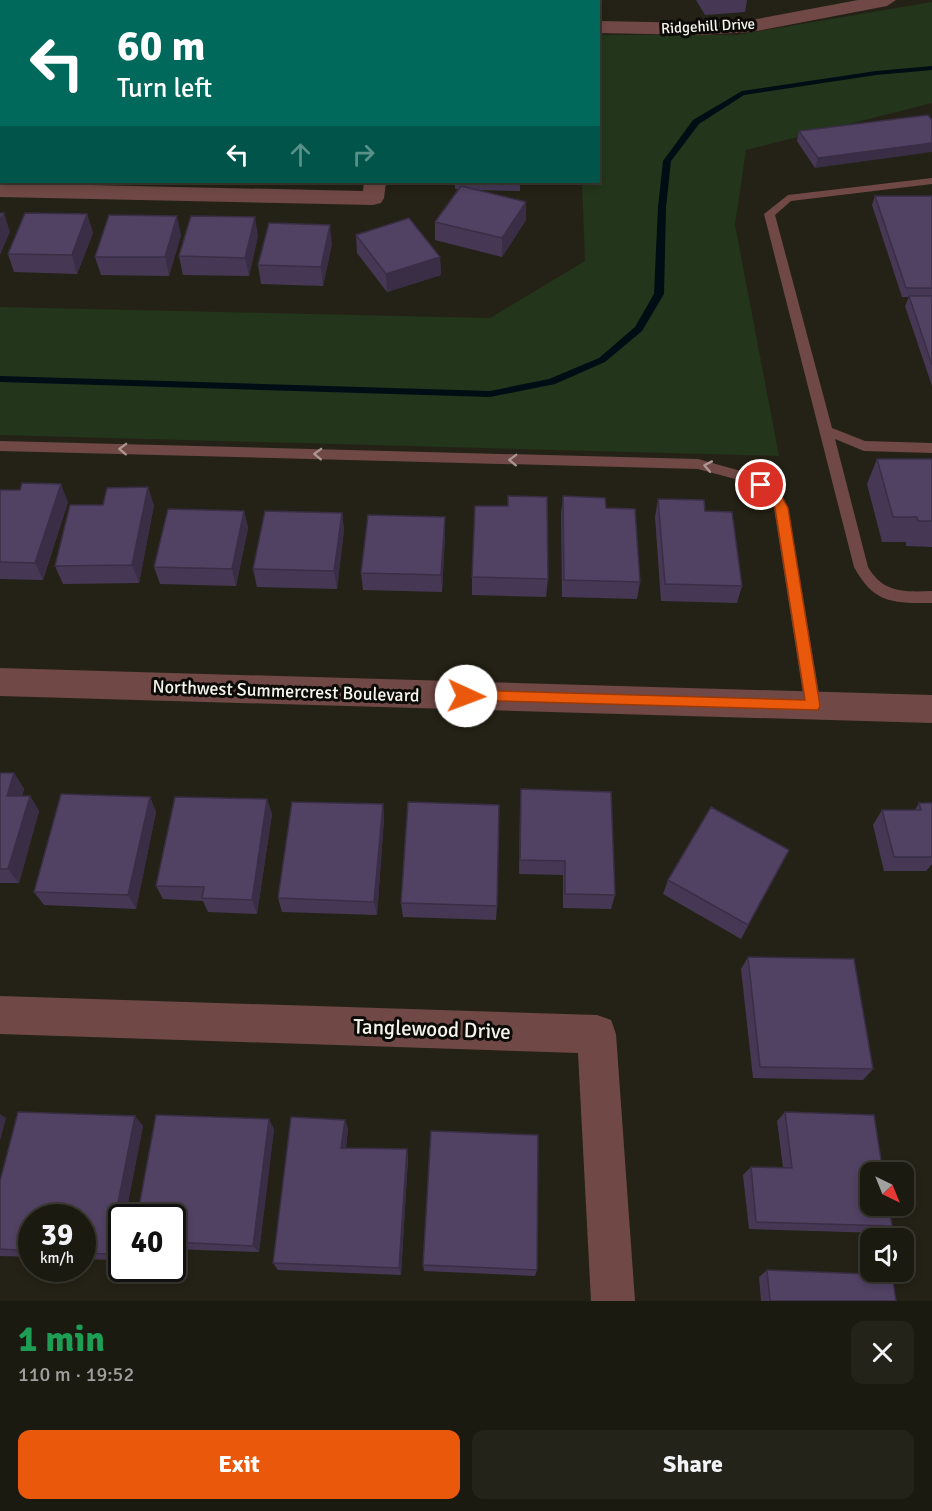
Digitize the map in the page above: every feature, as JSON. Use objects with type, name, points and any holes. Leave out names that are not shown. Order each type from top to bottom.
[{"type":"street","name":"Ridgehill Drive","points":[[600,27],[699,29],[753,26],[866,2]]},
{"type":"street","points":[[0,190],[373,198],[375,183]]},
{"type":"street","name":"Northwest Summercrest Boulevard","points":[[0,682],[932,709]]},
{"type":"street","name":"Tanglewood Drive","points":[[0,1015],[597,1034],[613,1301]]},
{"type":"lane","points":[[932,181],[788,198],[769,214],[861,567],[867,580],[888,596],[932,597]]},
{"type":"lane","points":[[826,431],[864,446],[932,448]]},
{"type":"lane","points":[[0,446],[698,464],[730,471],[773,492],[782,508],[813,706]]},
{"type":"green space","points":[[932,2],[932,103],[746,150],[735,225],[779,456],[0,435],[0,307],[490,318],[585,261],[582,183],[600,183],[600,35],[737,35]]},
{"type":"building","points":[[928,115],[932,120],[932,143],[818,158],[799,131]]},
{"type":"building","points":[[461,186],[526,202],[502,238],[435,222]]},
{"type":"building","points":[[875,196],[932,196],[932,288],[906,288]]},
{"type":"building","points":[[25,213],[87,214],[72,255],[8,254]]},
{"type":"building","points":[[109,215],[177,216],[165,257],[95,257]]},
{"type":"building","points":[[191,216],[255,217],[245,258],[179,256]]},
{"type":"building","points":[[409,218],[440,257],[386,274],[356,235]]},
{"type":"building","points":[[269,223],[330,225],[321,267],[258,265]]},
{"type":"building","points":[[909,296],[932,296],[932,365]]},
{"type":"building","points":[[877,459],[932,459],[932,521],[918,521],[917,517],[893,517]]},
{"type":"building","points":[[22,483],[61,484],[35,563],[0,562],[0,490],[20,490]]},
{"type":"building","points":[[148,487],[132,565],[55,566],[70,505],[103,505],[107,488]]},
{"type":"building","points":[[508,496],[547,497],[548,579],[472,577],[475,506],[508,506]]},
{"type":"building","points":[[563,496],[605,498],[606,508],[635,509],[640,582],[564,580]]},
{"type":"building","points":[[658,499],[704,500],[705,511],[732,512],[742,586],[665,584]]},
{"type":"building","points":[[168,509],[244,511],[232,569],[154,567]]},
{"type":"building","points":[[265,511],[342,513],[334,571],[253,569]]},
{"type":"building","points":[[368,515],[445,517],[441,575],[361,573]]},
{"type":"building","points":[[0,773],[14,773],[7,796],[30,796],[8,869],[0,869]]},
{"type":"building","points":[[521,789],[611,792],[615,895],[565,894],[565,861],[520,860]]},
{"type":"building","points":[[61,794],[150,797],[128,895],[34,892]]},
{"type":"building","points":[[175,797],[267,799],[252,900],[202,898],[204,887],[156,886]]},
{"type":"building","points":[[292,802],[383,804],[374,902],[278,898]]},
{"type":"building","points":[[408,802],[499,805],[497,906],[401,903]]},
{"type":"building","points":[[919,803],[932,803],[932,857],[894,857],[882,810],[921,810]]},
{"type":"building","points":[[711,807],[789,850],[748,925],[668,880]]},
{"type":"building","points":[[748,957],[854,959],[873,1069],[760,1067]]},
{"type":"building","points":[[18,1112],[135,1116],[118,1204],[108,1204],[108,1254],[96,1254],[96,1204],[18,1204],[18,1250],[0,1249],[0,1181]]},
{"type":"building","points":[[785,1112],[874,1115],[881,1162],[860,1162],[860,1216],[890,1216],[892,1226],[756,1222],[751,1167],[792,1168]]},
{"type":"building","points":[[156,1115],[269,1119],[253,1246],[186,1243],[186,1204],[140,1204]]},
{"type":"building","points":[[291,1117],[345,1120],[341,1148],[407,1149],[399,1268],[273,1263]]},
{"type":"building","points":[[431,1131],[538,1135],[537,1270],[423,1265]]},
{"type":"building","points":[[767,1270],[860,1274],[860,1282],[893,1282],[896,1301],[770,1301]]},
{"type":"waterway","points":[[0,379],[490,394],[551,382],[602,360],[639,329],[659,294],[662,207],[667,161],[696,122],[742,93],[876,73],[932,68]]},
{"type":"route","points":[[466,696],[813,706],[802,648],[782,508],[773,492],[761,485]]}]
